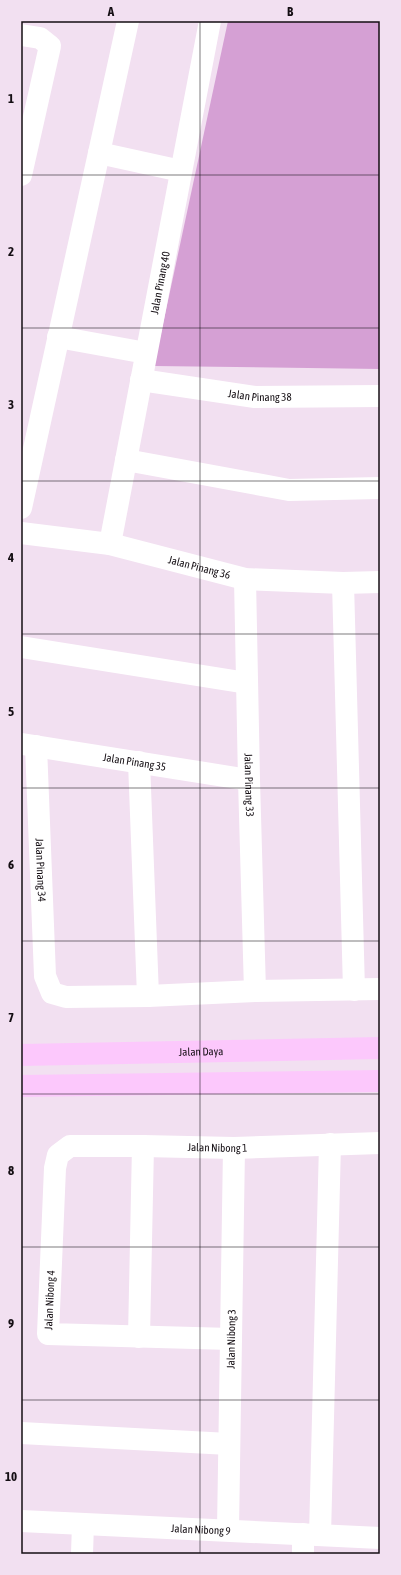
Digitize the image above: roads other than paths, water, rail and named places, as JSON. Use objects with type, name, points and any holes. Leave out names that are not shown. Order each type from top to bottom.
[{"type":"main road","name":"Jalan Daya","points":[[21,1055],[380,1048]]},
{"type":"main road","points":[[21,1086],[380,1081]]},
{"type":"street","points":[[21,508],[128,21]]},
{"type":"street","name":"Jalan Pinang 40","points":[[110,544],[210,21]]},
{"type":"street","points":[[21,35],[40,38],[50,46],[21,175]]},
{"type":"street","points":[[99,153],[181,171]]},
{"type":"street","points":[[58,337],[146,353]]},
{"type":"street","name":"Jalan Pinang 38","points":[[141,380],[255,397],[380,396]]},
{"type":"street","points":[[126,460],[289,490],[380,488]]},
{"type":"street","name":"Jalan Pinang 36","points":[[21,533],[110,544],[244,579],[380,582]]},
{"type":"street","name":"Jalan Pinang 33","points":[[244,579],[248,780],[255,991]]},
{"type":"street","points":[[343,582],[354,990]]},
{"type":"street","points":[[21,647],[247,683]]},
{"type":"street","name":"Jalan Pinang 35","points":[[29,745],[248,780]]},
{"type":"street","name":"Jalan Pinang 34","points":[[29,745],[45,976],[52,993],[66,997],[148,996]]},
{"type":"street","points":[[139,762],[148,996],[255,991],[380,990]]},
{"type":"street","points":[[309,1541],[330,1144]]},
{"type":"street","name":"Jalan Nibong 1","points":[[58,1155],[70,1146],[234,1148],[330,1144],[380,1144]]},
{"type":"street","points":[[139,1337],[142,1146]]},
{"type":"street","name":"Jalan Nibong 3","points":[[228,1530],[234,1148]]},
{"type":"street","name":"Jalan Nibong 4","points":[[58,1155],[55,1168],[48,1334],[231,1339]]},
{"type":"street","points":[[21,1433],[229,1444]]},
{"type":"street","name":"Jalan Nibong 9","points":[[21,1521],[228,1530],[309,1541],[380,1538]]},
{"type":"street","points":[[82,1554],[83,1524]]}]
